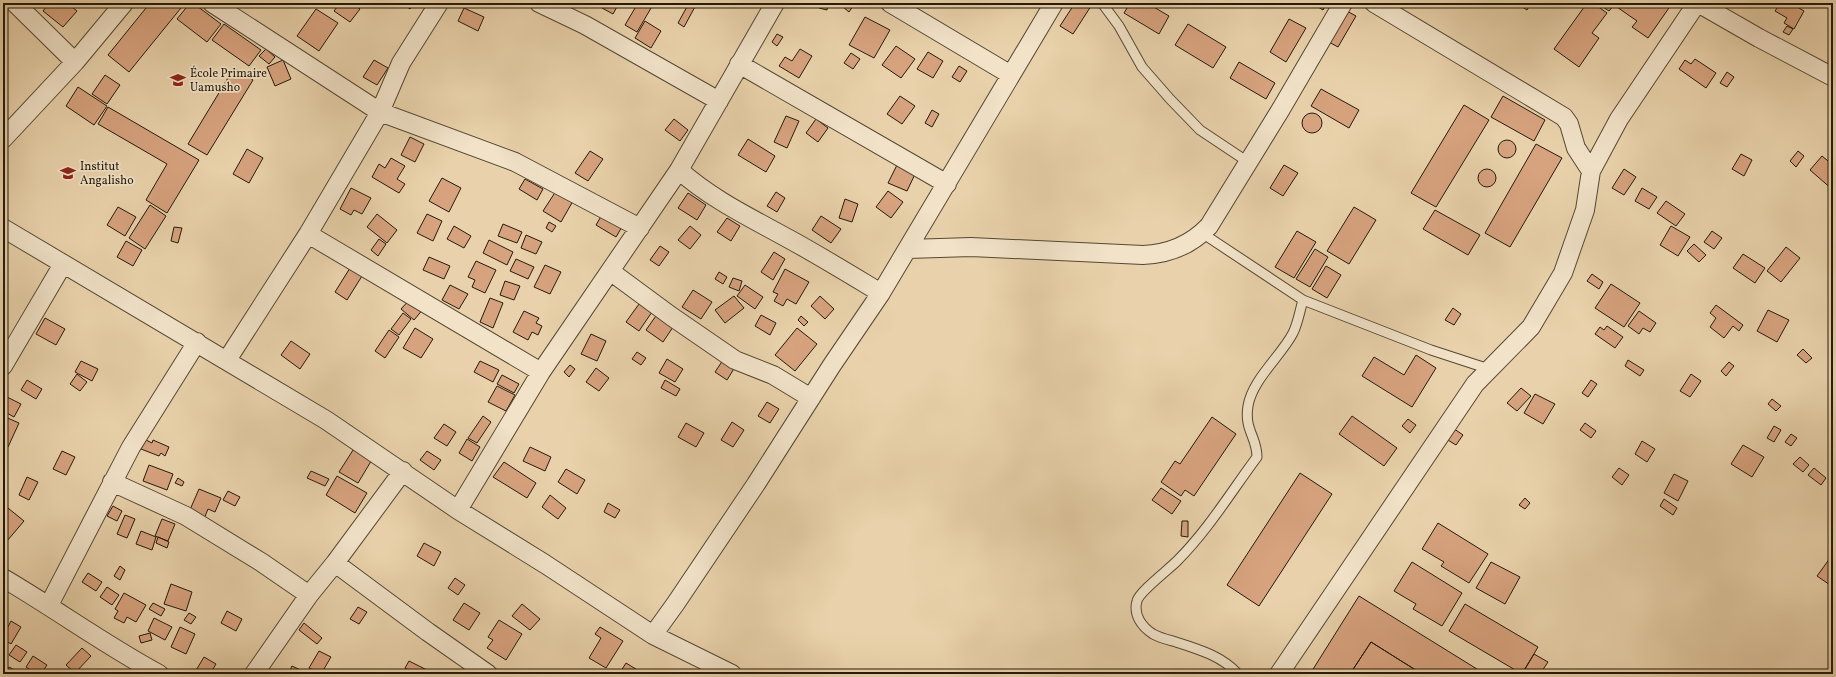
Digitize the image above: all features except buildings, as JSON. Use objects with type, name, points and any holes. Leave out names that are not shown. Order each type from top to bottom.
[{"type":"street","points":[[15,3],[75,62]]},
{"type":"street","points":[[3,139],[75,62],[124,3]]},
{"type":"street","points":[[212,3],[380,112],[515,162],[640,228]]},
{"type":"street","points":[[227,360],[308,234],[380,112],[401,63],[439,3]]},
{"type":"street","points":[[539,3],[585,25],[719,101]]},
{"type":"street","points":[[458,510],[541,372],[679,170],[775,3]]},
{"type":"street","points":[[890,3],[1011,75]]},
{"type":"street","points":[[653,635],[756,484],[881,293],[1054,3]]},
{"type":"street","points":[[908,249],[971,247],[1143,255],[1161,254],[1178,249],[1202,233],[1209,226],[1281,109],[1343,3]]},
{"type":"street","points":[[1374,3],[1564,117],[1569,124],[1576,148],[1591,171]]},
{"type":"street","points":[[1278,674],[1475,384],[1531,327],[1563,273],[1585,210],[1591,171],[1619,120],[1698,3],[1759,38],[1833,77]]},
{"type":"street","points":[[739,64],[947,184]]},
{"type":"street","points":[[679,170],[723,203],[881,293]]},
{"type":"street","points":[[3,228],[326,420],[403,471],[458,510],[653,635],[732,674]]},
{"type":"street","points":[[308,234],[541,372]]},
{"type":"street","points":[[3,366],[63,264]]},
{"type":"street","points":[[610,271],[671,316],[735,360],[773,375],[811,398]]},
{"type":"street","points":[[49,605],[130,447],[197,342]]},
{"type":"street","points":[[254,674],[309,595],[335,563],[403,471]]},
{"type":"street","points":[[112,482],[186,516],[261,562],[309,595]]},
{"type":"street","points":[[335,563],[428,632],[488,674]]},
{"type":"street","points":[[3,578],[49,605],[130,658],[159,674]]},
{"type":"lane","points":[[1102,3],[1119,26],[1142,67],[1170,99],[1200,130],[1248,162]]},
{"type":"lane","points":[[1202,233],[1303,300],[1431,350],[1489,369]]},
{"type":"lane","points":[[1238,674],[1231,667],[1204,651],[1154,635],[1143,626],[1136,614],[1136,603],[1140,594],[1192,546],[1257,457],[1256,448],[1246,423],[1248,405],[1255,387],[1294,332],[1303,300]]},
{"type":"place","name":"École Primaire Uamusho","points":[[178,80]]},
{"type":"place","name":"Institut Angalisho","points":[[68,173]]}]
